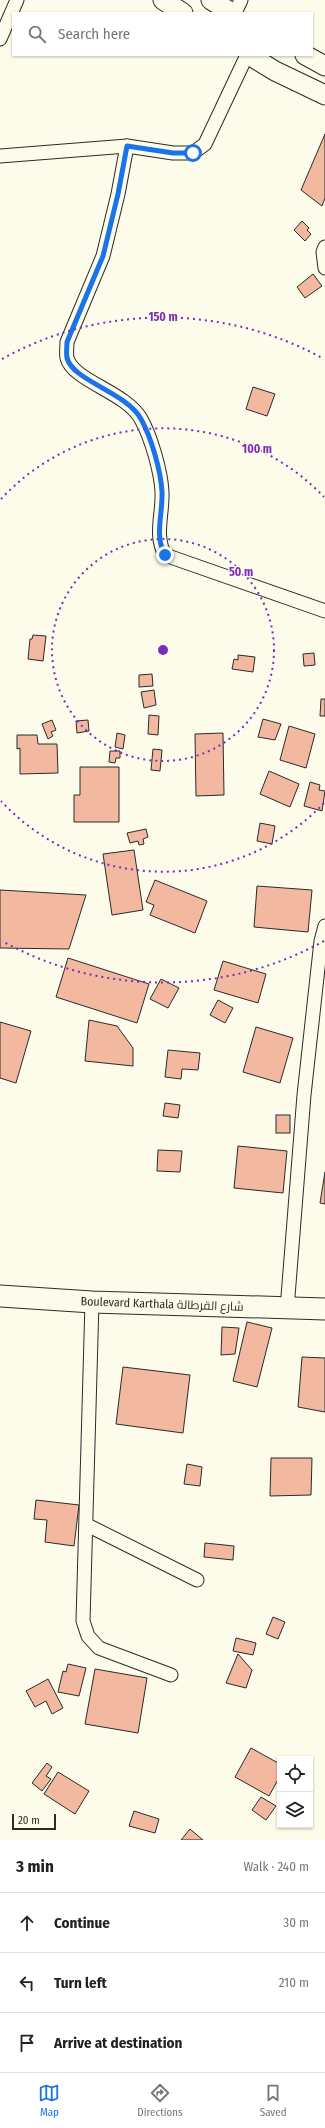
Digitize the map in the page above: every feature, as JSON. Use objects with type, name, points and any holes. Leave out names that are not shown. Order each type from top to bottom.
[{"type":"main road","points":[[163,0],[181,12]]},
{"type":"main road","points":[[211,0],[231,12]]},
{"type":"main road","points":[[250,56],[275,71],[325,95]]},
{"type":"main road","points":[[307,56],[325,66]]},
{"type":"main road","name":"Boulevard Karthala شارع القرطالة","points":[[0,1296],[92,1302],[325,1309]]},
{"type":"street","points":[[12,12],[18,0]]},
{"type":"street","points":[[234,12],[241,0]]},
{"type":"street","points":[[0,39],[12,13]]},
{"type":"street","points":[[0,156],[127,146],[173,153],[193,153],[205,144],[248,56]]},
{"type":"street","points":[[127,146],[118,194],[103,256],[67,342],[67,358],[74,371],[124,400],[140,418],[154,452],[162,492],[160,544],[165,555],[325,611]]},
{"type":"street","points":[[325,247],[323,252],[325,268]]},
{"type":"street","points":[[287,1309],[304,1095],[321,941],[325,926]]},
{"type":"street","points":[[92,1302],[87,1525],[83,1621],[88,1636],[99,1648],[171,1675]]},
{"type":"street","points":[[87,1525],[197,1580]]},
{"type":"building","points":[[325,134],[325,198],[322,206],[301,190]]},
{"type":"building","points":[[302,221],[309,228],[307,230],[311,234],[305,241],[294,230]]},
{"type":"building","points":[[313,274],[322,286],[305,298],[297,287]]},
{"type":"building","points":[[253,387],[275,394],[267,416],[246,409]]},
{"type":"building","points":[[33,635],[46,636],[43,661],[28,659],[30,639],[32,639]]},
{"type":"building","points":[[314,653],[315,665],[304,666],[303,654]]},
{"type":"building","points":[[238,655],[255,657],[253,672],[232,669],[234,659],[238,660]]},
{"type":"building","points":[[152,674],[153,686],[139,687],[139,675]]},
{"type":"building","points":[[154,690],[156,705],[144,708],[141,692]]},
{"type":"building","points":[[321,699],[325,699],[325,716],[320,716]]},
{"type":"building","points":[[149,715],[159,716],[158,735],[148,734]]},
{"type":"building","points":[[263,719],[281,724],[275,740],[258,737]]},
{"type":"building","points":[[52,720],[56,730],[51,732],[53,736],[48,739],[42,724]]},
{"type":"building","points":[[88,720],[89,731],[77,733],[76,721]]},
{"type":"building","points":[[289,726],[315,734],[306,768],[280,760]]},
{"type":"building","points":[[117,733],[125,735],[123,749],[115,747]]},
{"type":"building","points":[[223,733],[224,795],[196,796],[195,734]]},
{"type":"building","points":[[17,735],[37,735],[38,744],[57,744],[58,773],[20,774],[20,748],[17,749]]},
{"type":"building","points":[[153,749],[162,750],[160,771],[151,770]]},
{"type":"building","points":[[110,751],[120,751],[120,758],[116,758],[115,763],[109,762]]},
{"type":"building","points":[[80,767],[119,767],[119,822],[74,822],[74,795],[80,795]]},
{"type":"building","points":[[269,771],[299,784],[290,807],[260,794]]},
{"type":"building","points":[[310,782],[320,785],[319,790],[325,791],[322,811],[304,806]]},
{"type":"building","points":[[260,823],[275,826],[272,844],[257,841]]},
{"type":"building","points":[[146,829],[148,837],[143,839],[144,844],[139,845],[138,841],[130,843],[127,833]]},
{"type":"building","points":[[134,850],[143,910],[112,915],[103,854]]},
{"type":"building","points":[[155,880],[207,901],[195,933],[150,915],[154,905],[146,902]]},
{"type":"building","points":[[257,886],[312,890],[308,932],[254,927]]},
{"type":"building","points":[[0,890],[86,895],[69,949],[0,948]]},
{"type":"building","points":[[68,958],[149,984],[137,1023],[56,997]]},
{"type":"building","points":[[223,961],[266,974],[258,1003],[214,990]]},
{"type":"building","points":[[161,979],[179,988],[168,1008],[150,999]]},
{"type":"building","points":[[218,1000],[233,1008],[225,1023],[210,1015]]},
{"type":"building","points":[[89,1020],[117,1026],[133,1048],[133,1066],[85,1061]]},
{"type":"building","points":[[0,1022],[31,1031],[16,1083],[0,1078]]},
{"type":"building","points":[[256,1027],[293,1038],[280,1083],[243,1072]]},
{"type":"building","points":[[168,1050],[200,1053],[198,1070],[182,1069],[181,1079],[165,1077]]},
{"type":"building","points":[[165,1103],[180,1105],[178,1118],[163,1116]]},
{"type":"building","points":[[276,1115],[290,1115],[290,1133],[276,1133]]},
{"type":"building","points":[[238,1146],[287,1151],[283,1193],[234,1188]]},
{"type":"building","points":[[158,1150],[182,1151],[180,1172],[157,1171]]},
{"type":"building","points":[[325,1172],[325,1204],[320,1203]]},
{"type":"building","points":[[247,1322],[272,1328],[257,1387],[233,1381]]},
{"type":"building","points":[[222,1327],[239,1328],[235,1354],[221,1355]]},
{"type":"building","points":[[302,1357],[325,1358],[325,1412],[298,1407]]},
{"type":"building","points":[[123,1367],[190,1375],[183,1433],[116,1424]]},
{"type":"building","points":[[271,1458],[312,1458],[311,1495],[270,1496]]},
{"type":"building","points":[[187,1464],[202,1467],[200,1486],[184,1484]]},
{"type":"building","points":[[36,1500],[79,1505],[74,1546],[45,1542],[47,1520],[34,1519]]},
{"type":"building","points":[[205,1543],[234,1546],[233,1560],[204,1557]]},
{"type":"building","points":[[273,1617],[285,1622],[278,1639],[266,1634]]},
{"type":"building","points":[[236,1638],[256,1643],[253,1655],[233,1651]]},
{"type":"building","points":[[238,1654],[252,1670],[246,1688],[226,1683]]},
{"type":"building","points":[[68,1664],[86,1668],[79,1696],[58,1692],[63,1671],[66,1672]]},
{"type":"building","points":[[95,1669],[147,1678],[138,1733],[85,1724]]},
{"type":"building","points":[[48,1679],[63,1708],[52,1714],[46,1701],[35,1707],[26,1691]]},
{"type":"building","points":[[251,1748],[277,1762],[277,1781],[269,1796],[235,1777]]},
{"type":"building","points":[[47,1763],[52,1767],[46,1776],[51,1779],[42,1791],[32,1783]]},
{"type":"building","points":[[58,1772],[89,1791],[75,1814],[44,1794]]},
{"type":"building","points":[[261,1797],[276,1806],[266,1820],[252,1810]]},
{"type":"building","points":[[134,1811],[159,1819],[155,1833],[129,1826]]},
{"type":"building","points":[[190,1829],[203,1840],[181,1840]]},
{"type":"route","points":[[165,555],[160,544],[162,492],[154,452],[140,418],[124,400],[74,371],[67,358],[67,342],[103,256],[118,194],[127,146],[173,153],[193,153]]}]
